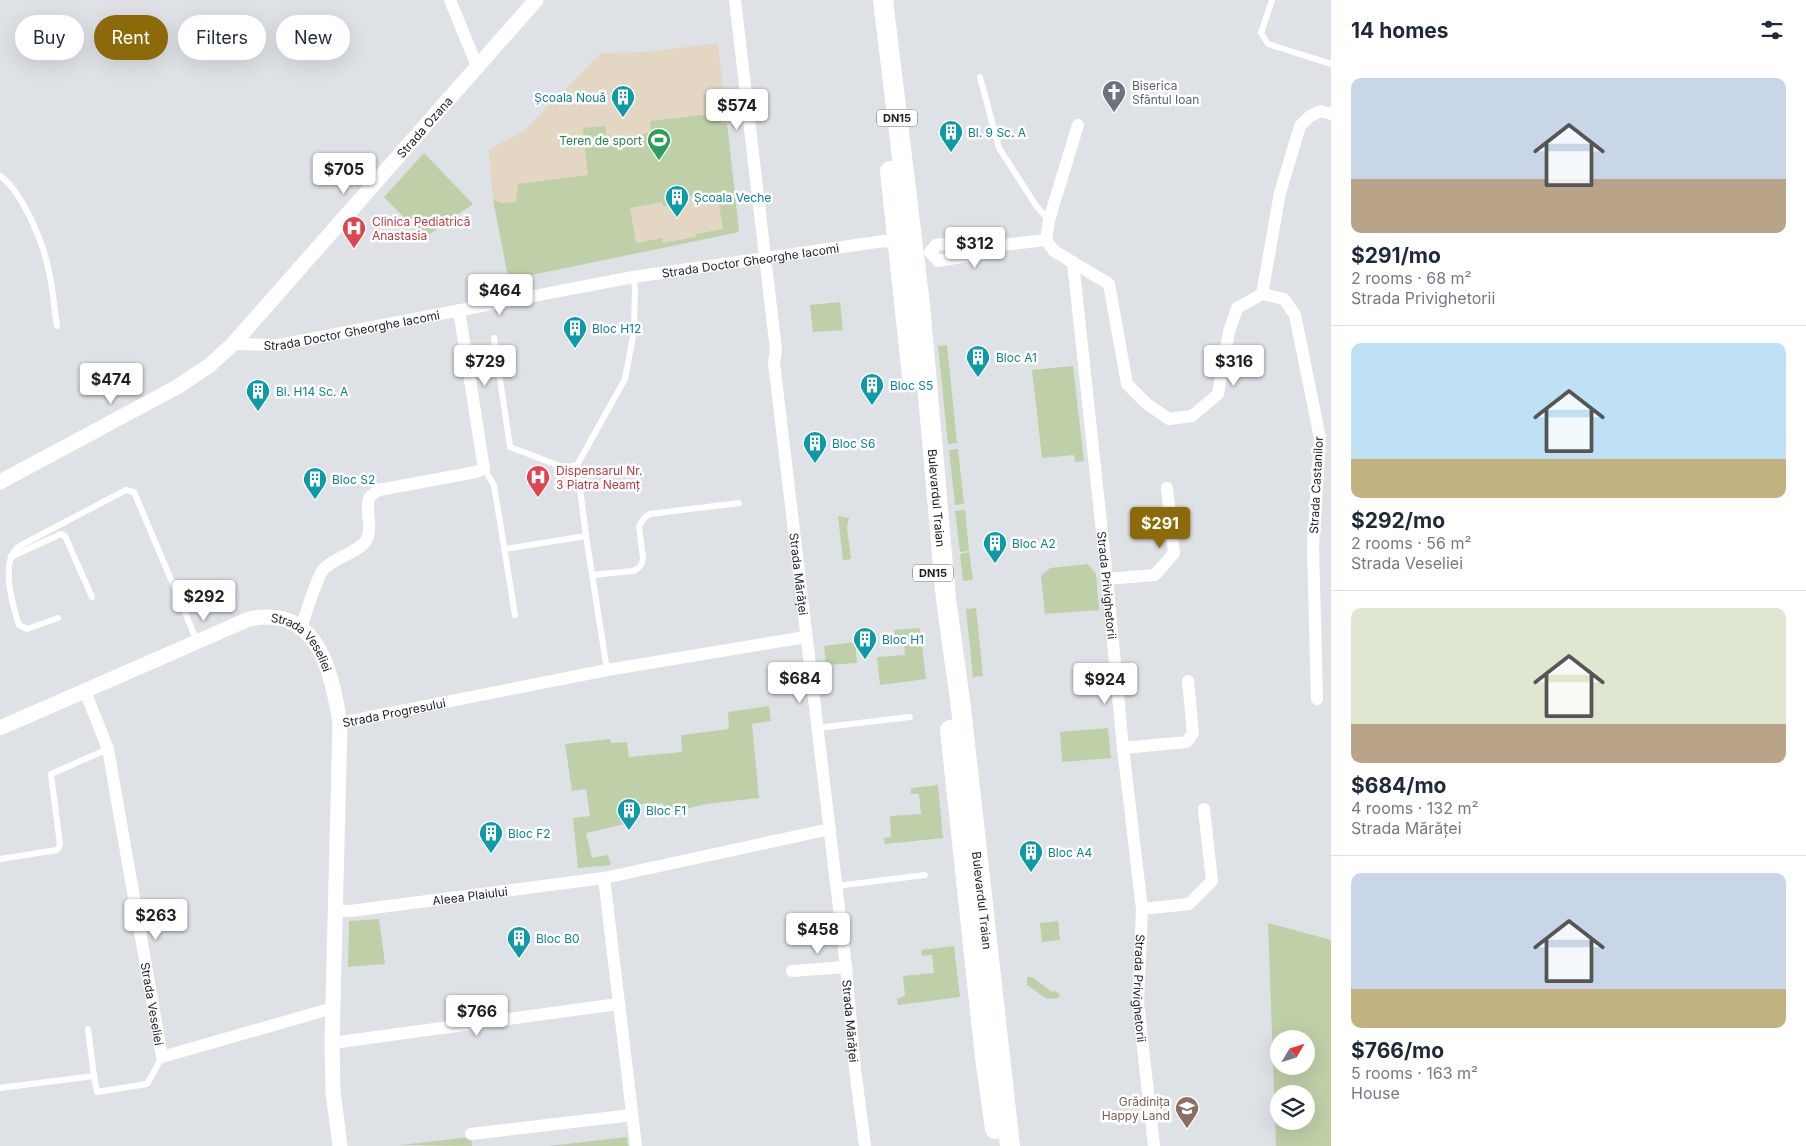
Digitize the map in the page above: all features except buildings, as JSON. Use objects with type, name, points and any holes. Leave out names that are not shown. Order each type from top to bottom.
[{"type":"main road","name":"Bulevardul Traian","points":[[872,0],[920,252],[946,599],[961,708],[1010,1146]]},
{"type":"main road","name":"Bulevardul Traian","points":[[883,0],[920,252],[985,1057],[998,1146]]},
{"type":"street","points":[[450,0],[477,66]]},
{"type":"street","name":"Strada Ozana","points":[[233,344],[536,0]]},
{"type":"street","name":"Strada Mărăței","points":[[735,0],[776,350],[774,363],[816,728],[830,829],[865,1146]]},
{"type":"street","points":[[1078,125],[1049,220],[1046,240],[1054,251],[1109,284],[1127,384],[1147,404],[1169,418],[1192,416],[1218,394],[1229,332],[1237,308],[1262,294],[1280,194],[1300,126],[1310,116],[1321,111],[1331,114]]},
{"type":"street","points":[[920,252],[936,245],[984,239],[993,246],[1046,240]]},
{"type":"street","name":"Strada Doctor Gheorghe Iacomi","points":[[233,344],[280,344],[633,277],[884,241],[920,252]]},
{"type":"street","name":"Strada Privighetorii","points":[[1073,262],[1123,748],[1142,909],[1138,1003],[1154,1146]]},
{"type":"street","name":"Strada Castanilor","points":[[1262,294],[1284,299],[1295,315],[1320,438],[1313,546],[1317,699]]},
{"type":"street","points":[[301,627],[323,570],[366,540],[370,530],[368,503],[370,497],[379,490],[484,469],[459,310]]},
{"type":"street","points":[[0,482],[177,387],[210,365],[233,344]]},
{"type":"street","points":[[1107,579],[1154,575],[1174,554],[1167,488]]},
{"type":"street","name":"Strada Veseliei","points":[[0,728],[197,641],[249,619],[264,616],[289,621],[301,627],[311,636],[329,670],[334,686],[340,723]]},
{"type":"street","name":"Strada Progresului","points":[[340,1146],[333,1092],[332,1043],[340,723],[607,670],[806,637]]},
{"type":"street","points":[[1123,748],[1187,742],[1193,733],[1188,681]]},
{"type":"street","name":"Strada Veseliei","points":[[85,692],[108,750],[162,1057],[333,1008]]},
{"type":"street","points":[[1142,909],[1189,904],[1212,881],[1204,809]]},
{"type":"street","name":"Aleea Plaiului","points":[[336,911],[350,911],[604,878],[830,829]]},
{"type":"street","points":[[604,878],[636,1146]]},
{"type":"street","points":[[792,971],[846,967]]},
{"type":"street","points":[[332,1043],[618,1004]]},
{"type":"street","points":[[470,1134],[632,1115]]},
{"type":"lane","points":[[1272,0],[1261,33],[1268,44],[1331,64]]},
{"type":"lane","points":[[980,77],[999,148],[1037,207],[1049,220]]},
{"type":"lane","points":[[0,176],[18,198],[34,225],[49,271],[57,326]]},
{"type":"lane","points":[[607,670],[577,465],[625,379],[634,331],[635,288],[633,277]]},
{"type":"lane","points":[[494,338],[510,447],[565,468],[577,465]]},
{"type":"lane","points":[[469,370],[498,366]]},
{"type":"lane","points":[[484,469],[494,485],[515,615]]},
{"type":"lane","points":[[58,618],[27,629],[19,625],[14,610],[9,573],[11,558],[16,549],[34,538],[126,490],[134,492],[197,641]]},
{"type":"lane","points":[[592,575],[634,571],[639,568],[643,559],[638,526],[650,514],[739,504]]},
{"type":"lane","points":[[11,558],[61,534],[65,536],[92,597]]},
{"type":"lane","points":[[505,549],[586,536]]},
{"type":"lane","points":[[816,728],[910,717]]},
{"type":"lane","points":[[0,859],[57,850],[60,845],[51,774],[108,750]]},
{"type":"lane","points":[[836,886],[925,875]]},
{"type":"lane","points":[[88,1029],[96,1092],[147,1084],[162,1057]]},
{"type":"lane","points":[[0,1088],[94,1076]]},
{"type":"shaded area","points":[[718,43],[739,232],[522,277],[508,276],[493,200],[489,150],[525,130],[601,53],[648,52]]},
{"type":"green space","points":[[721,113],[721,123],[727,123],[739,232],[522,277],[508,276],[493,200],[502,203],[516,202],[518,184],[588,175],[584,128],[605,126],[607,139],[651,133],[650,121]],"holes":[[[717,192],[723,229],[696,234],[696,237],[663,243],[662,238],[636,243],[630,208],[662,202],[663,206],[687,202],[686,197]]]},
{"type":"green space","points":[[424,153],[473,204],[424,238],[384,197]]},
{"type":"green space","points":[[840,302],[843,330],[813,332],[810,305]]},
{"type":"green space","points":[[947,345],[957,443],[948,444],[938,346]]},
{"type":"green space","points":[[1073,366],[1084,461],[1075,462],[1074,455],[1042,458],[1032,370]]},
{"type":"green space","points":[[958,449],[964,504],[955,505],[949,450]]},
{"type":"green space","points":[[965,510],[969,551],[960,552],[955,511]]},
{"type":"green space","points":[[838,516],[849,518],[847,528],[851,559],[843,560]]},
{"type":"green space","points":[[969,552],[973,580],[963,581],[960,554]]},
{"type":"green space","points":[[1088,564],[1096,574],[1099,610],[1045,614],[1041,576],[1050,568]]},
{"type":"green space","points":[[976,608],[983,676],[973,677],[966,609]]},
{"type":"green space","points":[[920,628],[926,679],[880,685],[877,657],[905,655],[903,637],[895,638],[894,630]]},
{"type":"green space","points":[[855,642],[857,663],[826,665],[824,646]]},
{"type":"green space","points":[[769,706],[771,721],[752,724],[759,798],[706,804],[666,814],[663,803],[649,806],[648,803],[636,805],[636,809],[622,812],[625,824],[586,833],[592,858],[608,855],[611,865],[578,868],[573,818],[590,816],[586,789],[572,791],[565,744],[610,739],[611,743],[627,742],[629,757],[682,752],[681,735],[729,729],[728,712]]},
{"type":"green space","points":[[1108,728],[1111,758],[1062,762],[1060,732]]},
{"type":"green space","points":[[938,785],[943,838],[885,844],[884,838],[891,837],[890,816],[921,814],[919,794],[911,794],[911,788]]},
{"type":"green space","points":[[379,919],[385,964],[348,967],[349,921]]},
{"type":"green space","points":[[1058,921],[1060,940],[1042,942],[1040,923]]},
{"type":"green space","points":[[1268,923],[1331,940],[1331,1146],[1276,1146],[1275,1130],[1315,1130],[1315,1085],[1274,1085],[1273,1075],[1315,1075],[1315,1030],[1272,1030]]},
{"type":"green space","points":[[954,946],[960,997],[898,1005],[897,999],[905,996],[903,976],[934,973],[932,955],[922,956],[921,950]]},
{"type":"green space","points":[[1027,977],[1032,977],[1052,992],[1054,990],[1060,995],[1058,998],[1047,999],[1027,985]]},
{"type":"green space","points":[[471,1137],[472,1146],[400,1145]]},
{"type":"green space","points":[[627,1137],[628,1146],[549,1146]]},
{"type":"place","name":"Biserica Sfântul Ioan","points":[[1114,113]]},
{"type":"place","name":"Școala Nouă","points":[[623,118]]},
{"type":"place","name":"Bl. 9 Sc. A","points":[[951,153]]},
{"type":"place","name":"Teren de sport","points":[[659,161]]},
{"type":"place","name":"Școala Veche","points":[[677,218]]},
{"type":"place","name":"Clinica Pediatrică Anastasia","points":[[354,249]]},
{"type":"place","name":"Bloc H12","points":[[575,349]]},
{"type":"place","name":"Bloc A1","points":[[978,378]]},
{"type":"place","name":"Bloc S5","points":[[872,406]]},
{"type":"place","name":"Bl. H14 Sc. A","points":[[258,412]]},
{"type":"place","name":"Bloc S6","points":[[815,464]]},
{"type":"place","name":"Dispensarul Nr. 3 Piatra Neamț","points":[[538,498]]},
{"type":"place","name":"Bloc S2","points":[[315,500]]},
{"type":"place","name":"Bloc A2","points":[[995,564]]},
{"type":"place","name":"Bloc H1","points":[[865,660]]},
{"type":"place","name":"Bloc F1","points":[[629,831]]},
{"type":"place","name":"Bloc F2","points":[[491,854]]},
{"type":"place","name":"Bloc A4","points":[[1031,873]]},
{"type":"place","name":"Bloc B0","points":[[519,959]]},
{"type":"place","name":"Grădinița Happy Land","points":[[1187,1129]]}]
